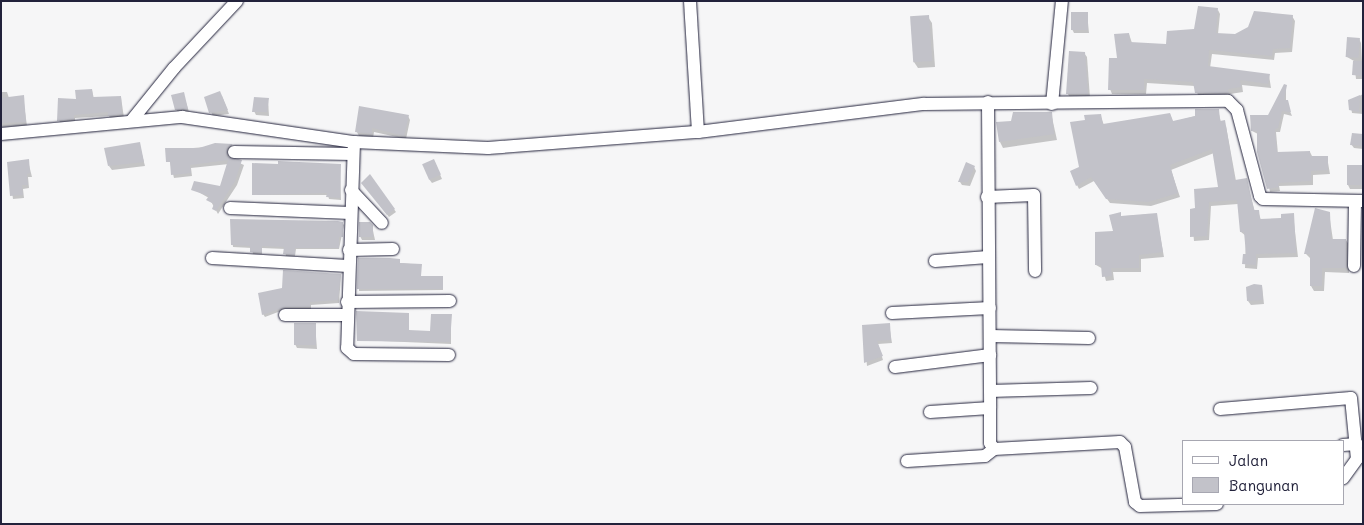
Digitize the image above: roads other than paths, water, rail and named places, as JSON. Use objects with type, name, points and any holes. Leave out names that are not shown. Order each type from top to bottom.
[{"type":"street","points":[[132,120],[174,68],[237,1]]},
{"type":"street","points":[[690,1],[698,132]]},
{"type":"street","points":[[1052,104],[1061,2]]},
{"type":"street","points":[[988,102],[987,197],[990,308],[990,443],[994,448]]},
{"type":"street","points":[[234,152],[353,148],[488,148],[698,132],[924,104],[988,102],[1052,104],[1228,102],[1237,110],[1260,196],[1263,199],[1359,201],[1354,266]]},
{"type":"street","points":[[1,134],[132,120],[182,117],[211,119],[353,148]]},
{"type":"street","points":[[353,148],[346,343],[354,354],[449,355]]},
{"type":"street","points":[[351,190],[382,223]]},
{"type":"street","points":[[987,197],[1034,195],[1035,271]]},
{"type":"street","points":[[230,208],[350,213]]},
{"type":"street","points":[[349,250],[393,249]]},
{"type":"street","points":[[935,261],[988,257]]},
{"type":"street","points":[[212,258],[348,266]]},
{"type":"street","points":[[285,315],[347,308],[450,301]]},
{"type":"street","points":[[892,314],[990,308]]},
{"type":"street","points":[[990,336],[1089,338]]},
{"type":"street","points":[[895,367],[990,355]]},
{"type":"street","points":[[990,391],[1091,388]]},
{"type":"street","points":[[1220,409],[1351,398],[1357,459],[1344,477]]},
{"type":"street","points":[[930,412],[990,408]]},
{"type":"street","points":[[907,461],[985,456],[994,448],[1120,442],[1125,447],[1135,502],[1140,506],[1182,505]]},
{"type":"street","points":[[1344,445],[1356,444]]}]
